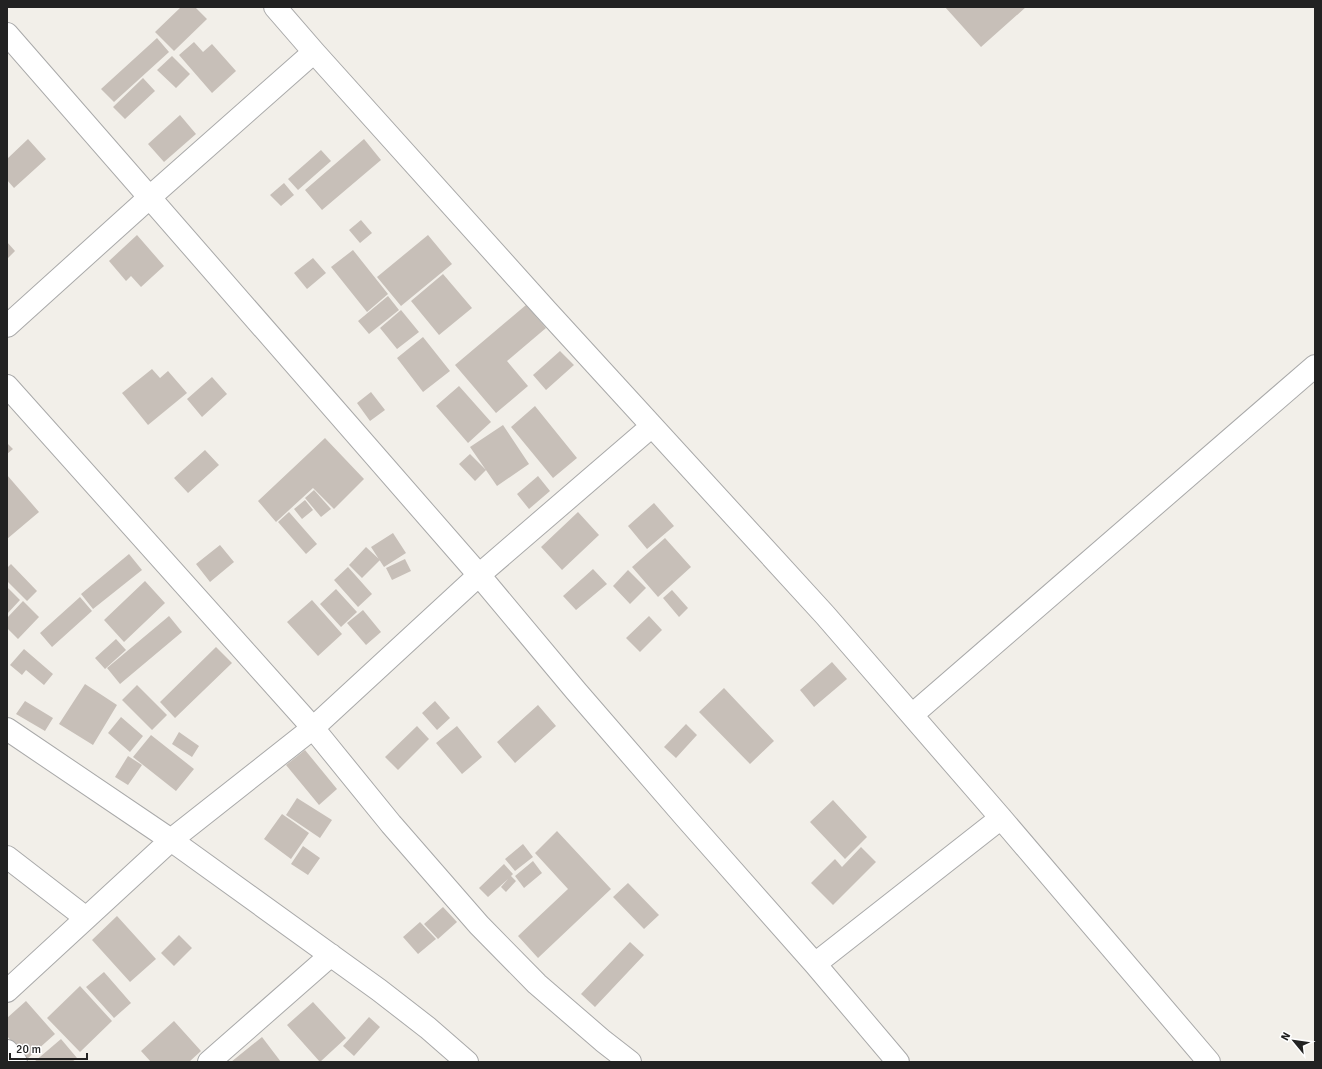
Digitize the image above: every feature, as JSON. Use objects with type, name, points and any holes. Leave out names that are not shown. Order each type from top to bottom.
[{"type":"street","points":[[275,7],[314,52],[825,616],[1001,818],[1209,1062]]},
{"type":"street","points":[[7,34],[480,575],[576,691],[815,964],[898,1062]]},
{"type":"street","points":[[7,326],[314,52]]},
{"type":"street","points":[[912,715],[1315,366]]},
{"type":"street","points":[[7,386],[313,728],[392,824],[479,925],[537,984],[603,1041],[630,1062]]},
{"type":"street","points":[[7,991],[171,840],[313,728],[480,575],[652,426]]},
{"type":"street","points":[[7,729],[171,840],[331,955],[428,1028],[467,1062]]},
{"type":"street","points":[[815,964],[1001,818]]},
{"type":"street","points":[[7,857],[86,918]]},
{"type":"street","points":[[210,1062],[331,955]]},
{"type":"street","points":[[7,1051],[16,1062]]},
{"type":"building","points":[[181,7],[195,7],[207,19],[174,51],[155,32]]},
{"type":"building","points":[[945,7],[1026,7],[981,47]]},
{"type":"building","points":[[157,38],[169,52],[114,102],[101,89]]},
{"type":"building","points":[[194,42],[203,52],[212,44],[236,71],[212,93],[179,55]]},
{"type":"building","points":[[172,56],[190,74],[176,88],[157,70]]},
{"type":"building","points":[[143,78],[155,91],[125,119],[113,107]]},
{"type":"building","points":[[180,115],[196,134],[164,162],[148,144]]},
{"type":"building","points":[[28,139],[46,159],[14,188],[7,180],[7,159]]},
{"type":"building","points":[[364,139],[381,160],[322,210],[305,190]]},
{"type":"building","points":[[321,150],[331,161],[298,190],[288,179]]},
{"type":"building","points":[[284,183],[294,195],[281,206],[270,195]]},
{"type":"building","points":[[361,220],[372,233],[360,243],[349,230]]},
{"type":"building","points":[[137,235],[164,266],[141,287],[131,276],[126,281],[109,261]]},
{"type":"building","points":[[428,235],[452,264],[401,306],[377,277]]},
{"type":"building","points":[[7,242],[15,251],[7,259]]},
{"type":"building","points":[[353,250],[388,294],[367,312],[331,267]]},
{"type":"building","points":[[313,258],[326,273],[307,289],[294,273]]},
{"type":"building","points":[[443,274],[472,308],[439,335],[411,301]]},
{"type":"building","points":[[388,296],[399,310],[369,334],[358,321]]},
{"type":"building","points":[[526,305],[546,328],[507,361],[528,386],[496,413],[455,365]]},
{"type":"building","points":[[401,310],[419,332],[397,349],[380,328]]},
{"type":"building","points":[[423,337],[450,371],[423,392],[397,358]]},
{"type":"building","points":[[560,351],[574,365],[546,390],[533,375]]},
{"type":"building","points":[[152,369],[160,378],[168,371],[187,393],[148,425],[122,393]]},
{"type":"building","points":[[212,377],[227,394],[202,417],[187,399]]},
{"type":"building","points":[[459,386],[491,422],[468,443],[436,406]]},
{"type":"building","points":[[371,392],[385,410],[370,421],[357,403]]},
{"type":"building","points":[[535,406],[577,458],[553,478],[511,427]]},
{"type":"building","points":[[503,425],[529,464],[497,486],[470,447]]},
{"type":"building","points":[[325,438],[364,479],[334,509],[313,488],[276,522],[258,501]]},
{"type":"building","points":[[7,443],[13,449],[7,454]]},
{"type":"building","points":[[205,450],[219,465],[188,493],[174,478]]},
{"type":"building","points":[[470,454],[486,470],[475,481],[459,464]]},
{"type":"building","points":[[7,475],[39,512],[7,539]]},
{"type":"building","points":[[538,476],[550,491],[529,509],[517,494]]},
{"type":"building","points":[[314,490],[331,509],[321,517],[305,498]]},
{"type":"building","points":[[305,500],[313,510],[302,519],[294,509]]},
{"type":"building","points":[[654,503],[674,526],[647,549],[628,526]]},
{"type":"building","points":[[289,512],[317,544],[306,554],[278,522]]},
{"type":"building","points":[[578,512],[599,535],[562,570],[541,547]]},
{"type":"building","points":[[393,533],[406,553],[384,567],[371,547]]},
{"type":"building","points":[[665,538],[691,567],[658,597],[632,567]]},
{"type":"building","points":[[220,545],[234,562],[210,582],[196,564]]},
{"type":"building","points":[[366,547],[380,560],[362,578],[349,565]]},
{"type":"building","points":[[129,554],[142,570],[93,609],[81,594]]},
{"type":"building","points":[[405,559],[411,571],[392,580],[386,568]]},
{"type":"building","points":[[11,564],[37,591],[27,601],[7,581],[7,568]]},
{"type":"building","points":[[348,567],[372,594],[358,607],[334,580]]},
{"type":"building","points":[[593,569],[607,584],[576,610],[563,596]]},
{"type":"building","points":[[628,570],[646,588],[630,604],[613,586]]},
{"type":"building","points":[[145,581],[165,603],[124,642],[104,620]]},
{"type":"building","points":[[7,587],[20,600],[7,614]]},
{"type":"building","points":[[336,589],[357,612],[341,627],[320,604]]},
{"type":"building","points":[[672,590],[688,608],[679,617],[663,598]]},
{"type":"building","points":[[80,597],[92,611],[52,647],[40,633]]},
{"type":"building","points":[[312,600],[342,634],[318,656],[287,622]]},
{"type":"building","points":[[23,601],[39,617],[18,639],[7,628],[7,618]]},
{"type":"building","points":[[363,610],[381,632],[366,645],[347,623]]},
{"type":"building","points":[[169,616],[182,632],[120,684],[107,668]]},
{"type":"building","points":[[649,616],[662,630],[640,652],[626,638]]},
{"type":"building","points":[[116,639],[126,650],[105,669],[95,658]]},
{"type":"building","points":[[216,647],[232,663],[175,718],[160,702]]},
{"type":"building","points":[[24,649],[53,674],[44,685],[26,670],[22,675],[10,665]]},
{"type":"building","points":[[832,662],[847,679],[814,707],[800,690]]},
{"type":"building","points":[[85,684],[117,705],[93,745],[59,724]]},
{"type":"building","points":[[137,685],[167,715],[152,730],[122,700]]},
{"type":"building","points":[[724,688],[774,741],[750,764],[699,712]]},
{"type":"building","points":[[25,701],[53,718],[45,731],[16,714]]},
{"type":"building","points":[[435,701],[450,718],[437,730],[422,713]]},
{"type":"building","points":[[538,705],[556,726],[515,763],[497,742]]},
{"type":"building","points":[[121,717],[143,736],[130,752],[108,733]]},
{"type":"building","points":[[686,724],[697,735],[676,758],[664,747]]},
{"type":"building","points":[[417,726],[429,739],[398,770],[385,757]]},
{"type":"building","points":[[457,726],[482,757],[462,774],[436,743]]},
{"type":"building","points":[[179,732],[199,746],[192,757],[172,744]]},
{"type":"building","points":[[151,735],[194,769],[176,791],[133,757]]},
{"type":"building","points":[[305,750],[337,789],[319,805],[286,765]]},
{"type":"building","points":[[128,756],[142,765],[128,785],[115,777]]},
{"type":"building","points":[[297,798],[332,820],[320,838],[286,815]]},
{"type":"building","points":[[833,800],[867,837],[845,859],[810,822]]},
{"type":"building","points":[[282,814],[309,833],[291,859],[264,839]]},
{"type":"building","points":[[557,831],[611,889],[538,958],[518,936],[568,889],[535,853]]},
{"type":"building","points":[[523,844],[533,857],[515,871],[505,859]]},
{"type":"building","points":[[303,846],[320,858],[308,875],[291,864]]},
{"type":"building","points":[[861,847],[876,862],[833,905],[811,883],[835,859],[842,867]]},
{"type":"building","points":[[533,861],[542,873],[524,888],[515,876]]},
{"type":"building","points":[[504,864],[513,874],[511,876],[516,881],[506,892],[501,887],[508,879],[488,897],[479,888]]},
{"type":"building","points":[[628,883],[659,915],[644,929],[613,897]]},
{"type":"building","points":[[443,907],[457,922],[438,939],[424,924]]},
{"type":"building","points":[[117,916],[156,959],[130,982],[92,940]]},
{"type":"building","points":[[420,922],[436,939],[418,954],[403,937]]},
{"type":"building","points":[[179,935],[192,948],[174,966],[161,953]]},
{"type":"building","points":[[630,942],[644,955],[595,1007],[581,994]]},
{"type":"building","points":[[104,972],[131,1003],[114,1018],[86,987]]},
{"type":"building","points":[[80,986],[112,1021],[80,1052],[47,1018]]},
{"type":"building","points":[[26,1001],[55,1034],[27,1059],[7,1036],[7,1018]]},
{"type":"building","points":[[313,1002],[346,1038],[320,1062],[287,1025]]},
{"type":"building","points":[[369,1017],[380,1027],[354,1056],[343,1046]]},
{"type":"building","points":[[174,1021],[201,1051],[189,1062],[151,1062],[141,1051]]},
{"type":"building","points":[[262,1037],[281,1062],[231,1062]]},
{"type":"building","points":[[61,1039],[77,1058],[72,1062],[34,1062]]}]
